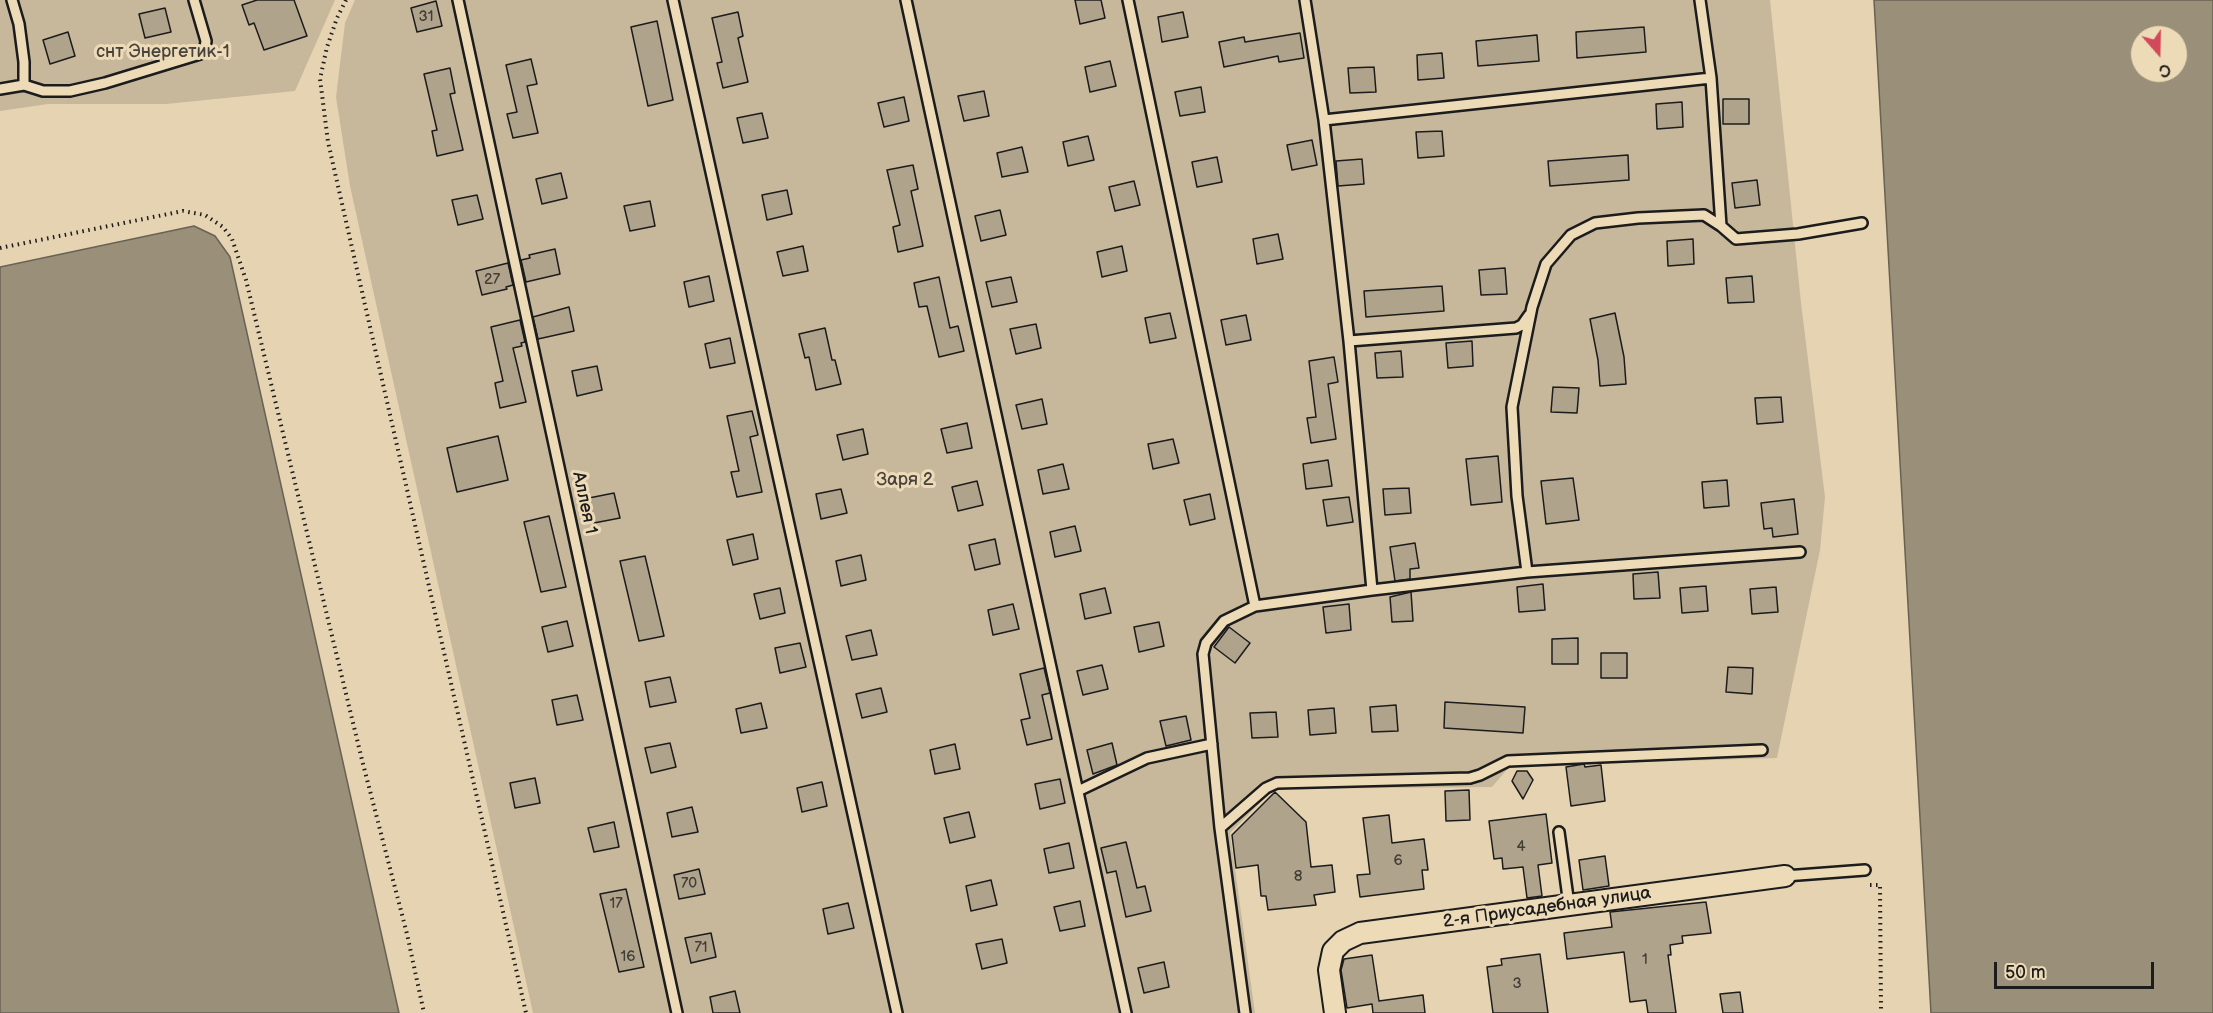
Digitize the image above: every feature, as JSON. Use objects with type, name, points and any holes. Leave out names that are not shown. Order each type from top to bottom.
[{"type":"street","name":"2-я Приусадебная улица","points":[[1335,1013],[1329,970],[1333,951],[1343,940],[1360,933],[1785,876]]},
{"type":"lane","points":[[12,0],[19,24],[24,62],[24,85]]},
{"type":"lane","points":[[0,89],[24,85],[43,91],[70,91],[105,83],[200,54],[205,48],[206,41],[194,0]]},
{"type":"lane","name":"Аллея 1","points":[[458,0],[677,1013]]},
{"type":"lane","points":[[674,0],[897,1013]]},
{"type":"lane","points":[[906,0],[1126,1013]]},
{"type":"lane","points":[[1128,0],[1255,606]]},
{"type":"lane","points":[[1305,0],[1324,120],[1349,341],[1372,590]]},
{"type":"lane","points":[[1700,0],[1712,78],[1721,226]]},
{"type":"lane","points":[[1324,120],[1712,78]]},
{"type":"lane","points":[[1349,341],[1516,328],[1527,320],[1546,264],[1571,235],[1595,223],[1638,218],[1704,215],[1736,239],[1798,234],[1862,223]]},
{"type":"lane","points":[[1527,572],[1517,496],[1512,407],[1532,307]]},
{"type":"lane","points":[[1245,1013],[1220,828],[1203,654],[1206,643],[1224,621],[1255,606],[1372,590],[1527,572],[1800,552]]},
{"type":"lane","points":[[1078,791],[1148,758],[1212,744]]},
{"type":"lane","points":[[1220,828],[1266,788],[1277,783],[1470,778],[1480,776],[1508,761],[1762,750]]},
{"type":"lane","points":[[1559,832],[1569,905]]},
{"type":"lane","points":[[1785,876],[1865,870]]},
{"type":"path","points":[[346,0],[327,47],[320,79],[328,142],[526,1013]]},
{"type":"path","points":[[0,248],[183,211],[205,215],[223,227],[232,240],[249,291],[362,760],[407,934],[424,1013]]},
{"type":"path","points":[[1869,885],[1880,885],[1881,1013]]},
{"type":"green space","name":"снт Энергетик-1","points":[[0,0],[335,0],[295,91],[166,104],[48,104],[0,111]]},
{"type":"green space","name":"Заря 2","points":[[355,0],[1770,0],[1801,303],[1825,497],[1820,550],[1777,758],[1510,766],[1492,787],[1274,789],[1230,833],[1255,1013],[533,1013],[350,186],[336,97],[345,23]]},
{"type":"shaded area","points":[[1874,0],[2213,0],[2213,1013],[1931,1013]]},
{"type":"shaded area","points":[[194,226],[215,236],[230,257],[399,1013],[0,1013],[0,267]]},
{"type":"building","points":[[257,0],[294,0],[307,36],[264,50],[254,23],[249,25],[242,5]]},
{"type":"building","points":[[1075,0],[1101,0],[1105,18],[1080,24]]},
{"type":"building","points":[[436,1],[442,26],[417,32],[411,8]]},
{"type":"building","points":[[165,8],[171,32],[145,38],[139,14]]},
{"type":"building","points":[[738,12],[743,36],[738,38],[748,82],[723,88],[717,63],[722,62],[712,18]]},
{"type":"building","points":[[1183,12],[1188,37],[1162,42],[1158,17]]},
{"type":"building","points":[[657,21],[673,100],[648,106],[631,27]]},
{"type":"building","points":[[1644,27],[1646,52],[1577,58],[1576,32]]},
{"type":"building","points":[[68,32],[75,56],[50,64],[43,40]]},
{"type":"building","points":[[1300,33],[1304,58],[1279,62],[1278,56],[1224,67],[1219,42],[1244,37],[1245,42]]},
{"type":"building","points":[[1537,35],[1539,61],[1478,66],[1476,41]]},
{"type":"building","points":[[1442,53],[1444,78],[1418,80],[1417,55]]},
{"type":"building","points":[[531,59],[537,84],[527,86],[538,133],[513,138],[507,114],[517,112],[506,65]]},
{"type":"building","points":[[1110,61],[1116,86],[1090,92],[1085,67]]},
{"type":"building","points":[[1374,67],[1376,92],[1350,93],[1348,68]]},
{"type":"building","points":[[450,68],[455,93],[450,94],[463,150],[437,156],[432,131],[437,130],[424,74]]},
{"type":"building","points":[[1201,87],[1205,112],[1180,116],[1175,92]]},
{"type":"building","points":[[984,91],[989,116],[964,121],[958,96]]},
{"type":"building","points":[[904,97],[909,121],[884,127],[878,103]]},
{"type":"building","points":[[1723,99],[1749,99],[1749,124],[1723,124]]},
{"type":"building","points":[[1682,102],[1683,127],[1657,129],[1656,104]]},
{"type":"building","points":[[762,113],[768,138],[743,143],[737,118]]},
{"type":"building","points":[[1442,131],[1444,156],[1418,158],[1416,132]]},
{"type":"building","points":[[1088,136],[1094,160],[1068,166],[1063,142]]},
{"type":"building","points":[[1312,140],[1317,165],[1292,170],[1287,145]]},
{"type":"building","points":[[1022,147],[1028,172],[1002,177],[997,153]]},
{"type":"building","points":[[1628,155],[1629,180],[1550,186],[1548,161]]},
{"type":"building","points":[[1217,157],[1222,182],[1197,187],[1192,162]]},
{"type":"building","points":[[1362,159],[1364,184],[1338,186],[1336,161]]},
{"type":"building","points":[[913,165],[918,189],[911,191],[923,246],[898,252],[893,227],[900,225],[887,170]]},
{"type":"building","points":[[561,173],[567,198],[542,204],[536,179]]},
{"type":"building","points":[[1757,180],[1760,205],[1735,208],[1732,183]]},
{"type":"building","points":[[1134,181],[1140,205],[1115,211],[1109,187]]},
{"type":"building","points":[[787,190],[792,214],[767,220],[762,195]]},
{"type":"building","points":[[477,195],[483,219],[458,225],[452,200]]},
{"type":"building","points":[[650,201],[655,226],[630,231],[624,206]]},
{"type":"building","points":[[1000,210],[1006,235],[981,241],[975,216]]},
{"type":"building","points":[[1278,234],[1283,259],[1257,264],[1253,239]]},
{"type":"building","points":[[1693,239],[1694,264],[1668,266],[1667,241]]},
{"type":"building","points":[[803,246],[808,271],[783,276],[777,252]]},
{"type":"building","points":[[1122,246],[1127,271],[1102,277],[1097,252]]},
{"type":"building","points":[[555,249],[560,274],[526,282],[521,260],[530,258],[529,255]]},
{"type":"building","points":[[508,263],[513,285],[506,287],[507,289],[482,295],[476,271]]},
{"type":"building","points":[[1505,268],[1507,294],[1481,295],[1479,270]]},
{"type":"building","points":[[709,276],[714,301],[689,307],[684,282]]},
{"type":"building","points":[[1752,276],[1754,302],[1728,303],[1726,278]]},
{"type":"building","points":[[939,277],[950,328],[958,326],[964,351],[939,357],[927,306],[919,307],[914,283]]},
{"type":"building","points":[[1011,277],[1017,302],[992,307],[986,282]]},
{"type":"building","points":[[1442,286],[1444,311],[1366,317],[1364,291]]},
{"type":"building","points":[[569,307],[574,331],[538,339],[533,317]]},
{"type":"building","points":[[1170,313],[1176,338],[1150,343],[1145,318]]},
{"type":"building","points":[[1615,313],[1624,357],[1626,384],[1600,386],[1598,360],[1590,319]]},
{"type":"building","points":[[1246,315],[1251,340],[1226,345],[1221,320]]},
{"type":"building","points":[[520,320],[525,342],[521,343],[522,346],[513,348],[526,402],[500,408],[495,383],[503,381],[491,327]]},
{"type":"building","points":[[1036,324],[1041,348],[1016,354],[1010,329]]},
{"type":"building","points":[[825,328],[832,360],[835,360],[841,384],[816,390],[809,357],[805,358],[799,334]]},
{"type":"building","points":[[730,338],[735,363],[710,368],[705,344]]},
{"type":"building","points":[[1472,341],[1473,366],[1448,368],[1446,343]]},
{"type":"building","points":[[1401,351],[1403,377],[1377,378],[1375,353]]},
{"type":"building","points":[[1334,357],[1338,382],[1328,384],[1336,439],[1311,443],[1307,418],[1316,417],[1309,361]]},
{"type":"building","points":[[597,366],[602,390],[577,396],[572,371]]},
{"type":"building","points":[[1553,387],[1579,388],[1577,413],[1551,412]]},
{"type":"building","points":[[1781,397],[1783,422],[1757,424],[1755,398]]},
{"type":"building","points":[[1042,399],[1047,424],[1022,429],[1016,405]]},
{"type":"building","points":[[752,411],[758,435],[750,437],[762,492],[737,497],[731,472],[739,471],[727,416]]},
{"type":"building","points":[[967,423],[972,448],[947,453],[941,429]]},
{"type":"building","points":[[863,429],[868,454],[843,460],[837,435]]},
{"type":"building","points":[[498,436],[508,480],[457,492],[447,448]]},
{"type":"building","points":[[1173,439],[1179,463],[1153,469],[1148,444]]},
{"type":"building","points":[[1498,456],[1502,502],[1471,505],[1466,459]]},
{"type":"building","points":[[1328,460],[1332,486],[1306,489],[1303,464]]},
{"type":"building","points":[[1063,464],[1069,489],[1043,494],[1038,470]]},
{"type":"building","points":[[1573,478],[1579,520],[1546,524],[1541,481]]},
{"type":"building","points":[[1727,480],[1729,506],[1704,508],[1702,482]]},
{"type":"building","points":[[977,481],[983,505],[958,511],[952,487]]},
{"type":"building","points":[[1409,488],[1411,513],[1385,515],[1383,489]]},
{"type":"building","points":[[841,489],[847,513],[821,519],[816,494]]},
{"type":"building","points":[[614,493],[620,518],[594,523],[589,498]]},
{"type":"building","points":[[1210,494],[1215,519],[1190,525],[1184,500]]},
{"type":"building","points":[[1349,497],[1353,522],[1327,526],[1323,500]]},
{"type":"building","points":[[1794,499],[1798,534],[1773,537],[1772,528],[1764,529],[1761,503]]},
{"type":"building","points":[[549,516],[566,587],[541,592],[524,522]]},
{"type":"building","points":[[1075,526],[1081,551],[1055,557],[1050,532]]},
{"type":"building","points":[[753,534],[758,559],[733,565],[727,540]]},
{"type":"building","points":[[995,539],[1000,564],[975,570],[969,545]]},
{"type":"building","points":[[1415,543],[1419,568],[1410,569],[1410,579],[1395,581],[1390,547]]},
{"type":"building","points":[[861,555],[866,580],[841,586],[836,561]]},
{"type":"building","points":[[645,556],[664,636],[639,641],[620,561]]},
{"type":"building","points":[[1658,572],[1660,598],[1634,599],[1633,574]]},
{"type":"building","points":[[1543,584],[1545,610],[1519,612],[1517,587]]},
{"type":"building","points":[[1706,586],[1708,611],[1682,613],[1680,588]]},
{"type":"building","points":[[1776,587],[1778,612],[1752,614],[1750,589]]},
{"type":"building","points":[[780,588],[785,613],[760,619],[754,594]]},
{"type":"building","points":[[1105,588],[1111,613],[1085,619],[1080,594]]},
{"type":"building","points":[[1411,592],[1413,621],[1392,622],[1390,597]]},
{"type":"building","points":[[1013,604],[1019,629],[993,635],[988,610]]},
{"type":"building","points":[[1349,604],[1351,630],[1326,633],[1323,607]]},
{"type":"building","points":[[567,621],[573,646],[548,652],[542,627]]},
{"type":"building","points":[[1159,622],[1164,646],[1139,652],[1134,627]]},
{"type":"building","points":[[1229,627],[1250,643],[1235,663],[1214,647]]},
{"type":"building","points":[[871,630],[877,655],[852,660],[846,636]]},
{"type":"building","points":[[1578,638],[1578,664],[1552,664],[1552,639]]},
{"type":"building","points":[[800,643],[806,667],[780,673],[775,648]]},
{"type":"building","points":[[1601,653],[1627,653],[1627,678],[1601,678]]},
{"type":"building","points":[[1102,665],[1108,689],[1083,695],[1077,671]]},
{"type":"building","points":[[1728,667],[1753,668],[1752,694],[1726,692]]},
{"type":"building","points":[[1044,668],[1050,693],[1042,695],[1052,739],[1027,745],[1021,720],[1030,718],[1020,674]]},
{"type":"building","points":[[670,677],[676,702],[650,707],[645,682]]},
{"type":"building","points":[[881,688],[887,712],[862,718],[856,694]]},
{"type":"building","points":[[577,695],[583,720],[557,725],[552,700]]},
{"type":"building","points":[[1445,702],[1525,707],[1523,733],[1444,728]]},
{"type":"building","points":[[761,703],[767,728],[741,733],[736,709]]},
{"type":"building","points":[[1396,705],[1398,731],[1372,732],[1370,707]]},
{"type":"building","points":[[1334,708],[1336,733],[1310,735],[1308,710]]},
{"type":"building","points":[[1276,712],[1278,737],[1252,738],[1250,713]]},
{"type":"building","points":[[1186,716],[1191,740],[1166,746],[1160,721]]},
{"type":"building","points":[[670,743],[676,767],[651,773],[645,748]]},
{"type":"building","points":[[1112,743],[1117,765],[1093,774],[1087,750]]},
{"type":"building","points":[[955,744],[960,769],[935,774],[930,750]]},
{"type":"building","points":[[1584,764],[1585,767],[1601,765],[1605,801],[1571,806],[1566,767]]},
{"type":"building","points":[[1517,771],[1527,771],[1533,780],[1523,799],[1512,781]]},
{"type":"building","points":[[535,778],[540,803],[515,808],[510,783]]},
{"type":"building","points":[[1060,779],[1065,803],[1040,809],[1035,784]]},
{"type":"building","points":[[822,782],[827,806],[802,812],[797,788]]},
{"type":"building","points":[[1469,790],[1470,820],[1446,821],[1445,791]]},
{"type":"building","points":[[1275,792],[1306,822],[1311,867],[1332,865],[1335,892],[1314,895],[1316,905],[1268,910],[1266,896],[1261,896],[1258,865],[1236,868],[1232,835]]},
{"type":"building","points":[[692,807],[698,832],[672,837],[667,813]]},
{"type":"building","points":[[969,812],[975,837],[950,843],[944,818]]},
{"type":"building","points":[[1546,814],[1552,863],[1538,865],[1542,896],[1527,898],[1523,867],[1503,869],[1502,858],[1494,859],[1489,821]]},
{"type":"building","points":[[1389,815],[1392,843],[1424,839],[1428,870],[1422,870],[1424,889],[1360,897],[1357,875],[1370,874],[1363,818]]},
{"type":"building","points":[[614,822],[619,847],[594,852],[588,828]]},
{"type":"building","points":[[1126,842],[1137,888],[1145,886],[1151,911],[1126,917],[1116,871],[1107,873],[1101,848]]},
{"type":"building","points":[[1069,843],[1074,868],[1049,873],[1044,849]]},
{"type":"building","points":[[1605,856],[1609,886],[1583,890],[1579,860]]},
{"type":"building","points":[[699,869],[705,894],[679,899],[674,875]]},
{"type":"building","points":[[991,880],[997,905],[971,911],[966,886]]},
{"type":"building","points":[[626,889],[644,967],[619,972],[600,894]]},
{"type":"building","points":[[1080,901],[1085,926],[1060,931],[1054,907]]},
{"type":"building","points":[[1706,902],[1711,933],[1682,936],[1683,943],[1670,945],[1671,955],[1668,955],[1676,1013],[1648,1013],[1646,1000],[1630,1002],[1624,952],[1567,959],[1564,933],[1612,927],[1610,912]]},
{"type":"building","points":[[848,903],[854,928],[828,934],[823,909]]},
{"type":"building","points":[[711,933],[716,957],[691,963],[685,938]]},
{"type":"building","points":[[1002,939],[1007,963],[982,969],[976,944]]},
{"type":"building","points":[[1540,954],[1548,1013],[1493,1013],[1487,967],[1502,965],[1501,959]]},
{"type":"building","points":[[1372,955],[1379,1001],[1423,995],[1425,1013],[1373,1013],[1372,1004],[1347,1008],[1341,970],[1344,959]]},
{"type":"building","points":[[1164,962],[1169,987],[1144,993],[1138,968]]},
{"type":"building","points":[[735,991],[740,1013],[713,1013],[710,997]]},
{"type":"building","points":[[1740,992],[1743,1013],[1723,1013],[1720,994]]}]
